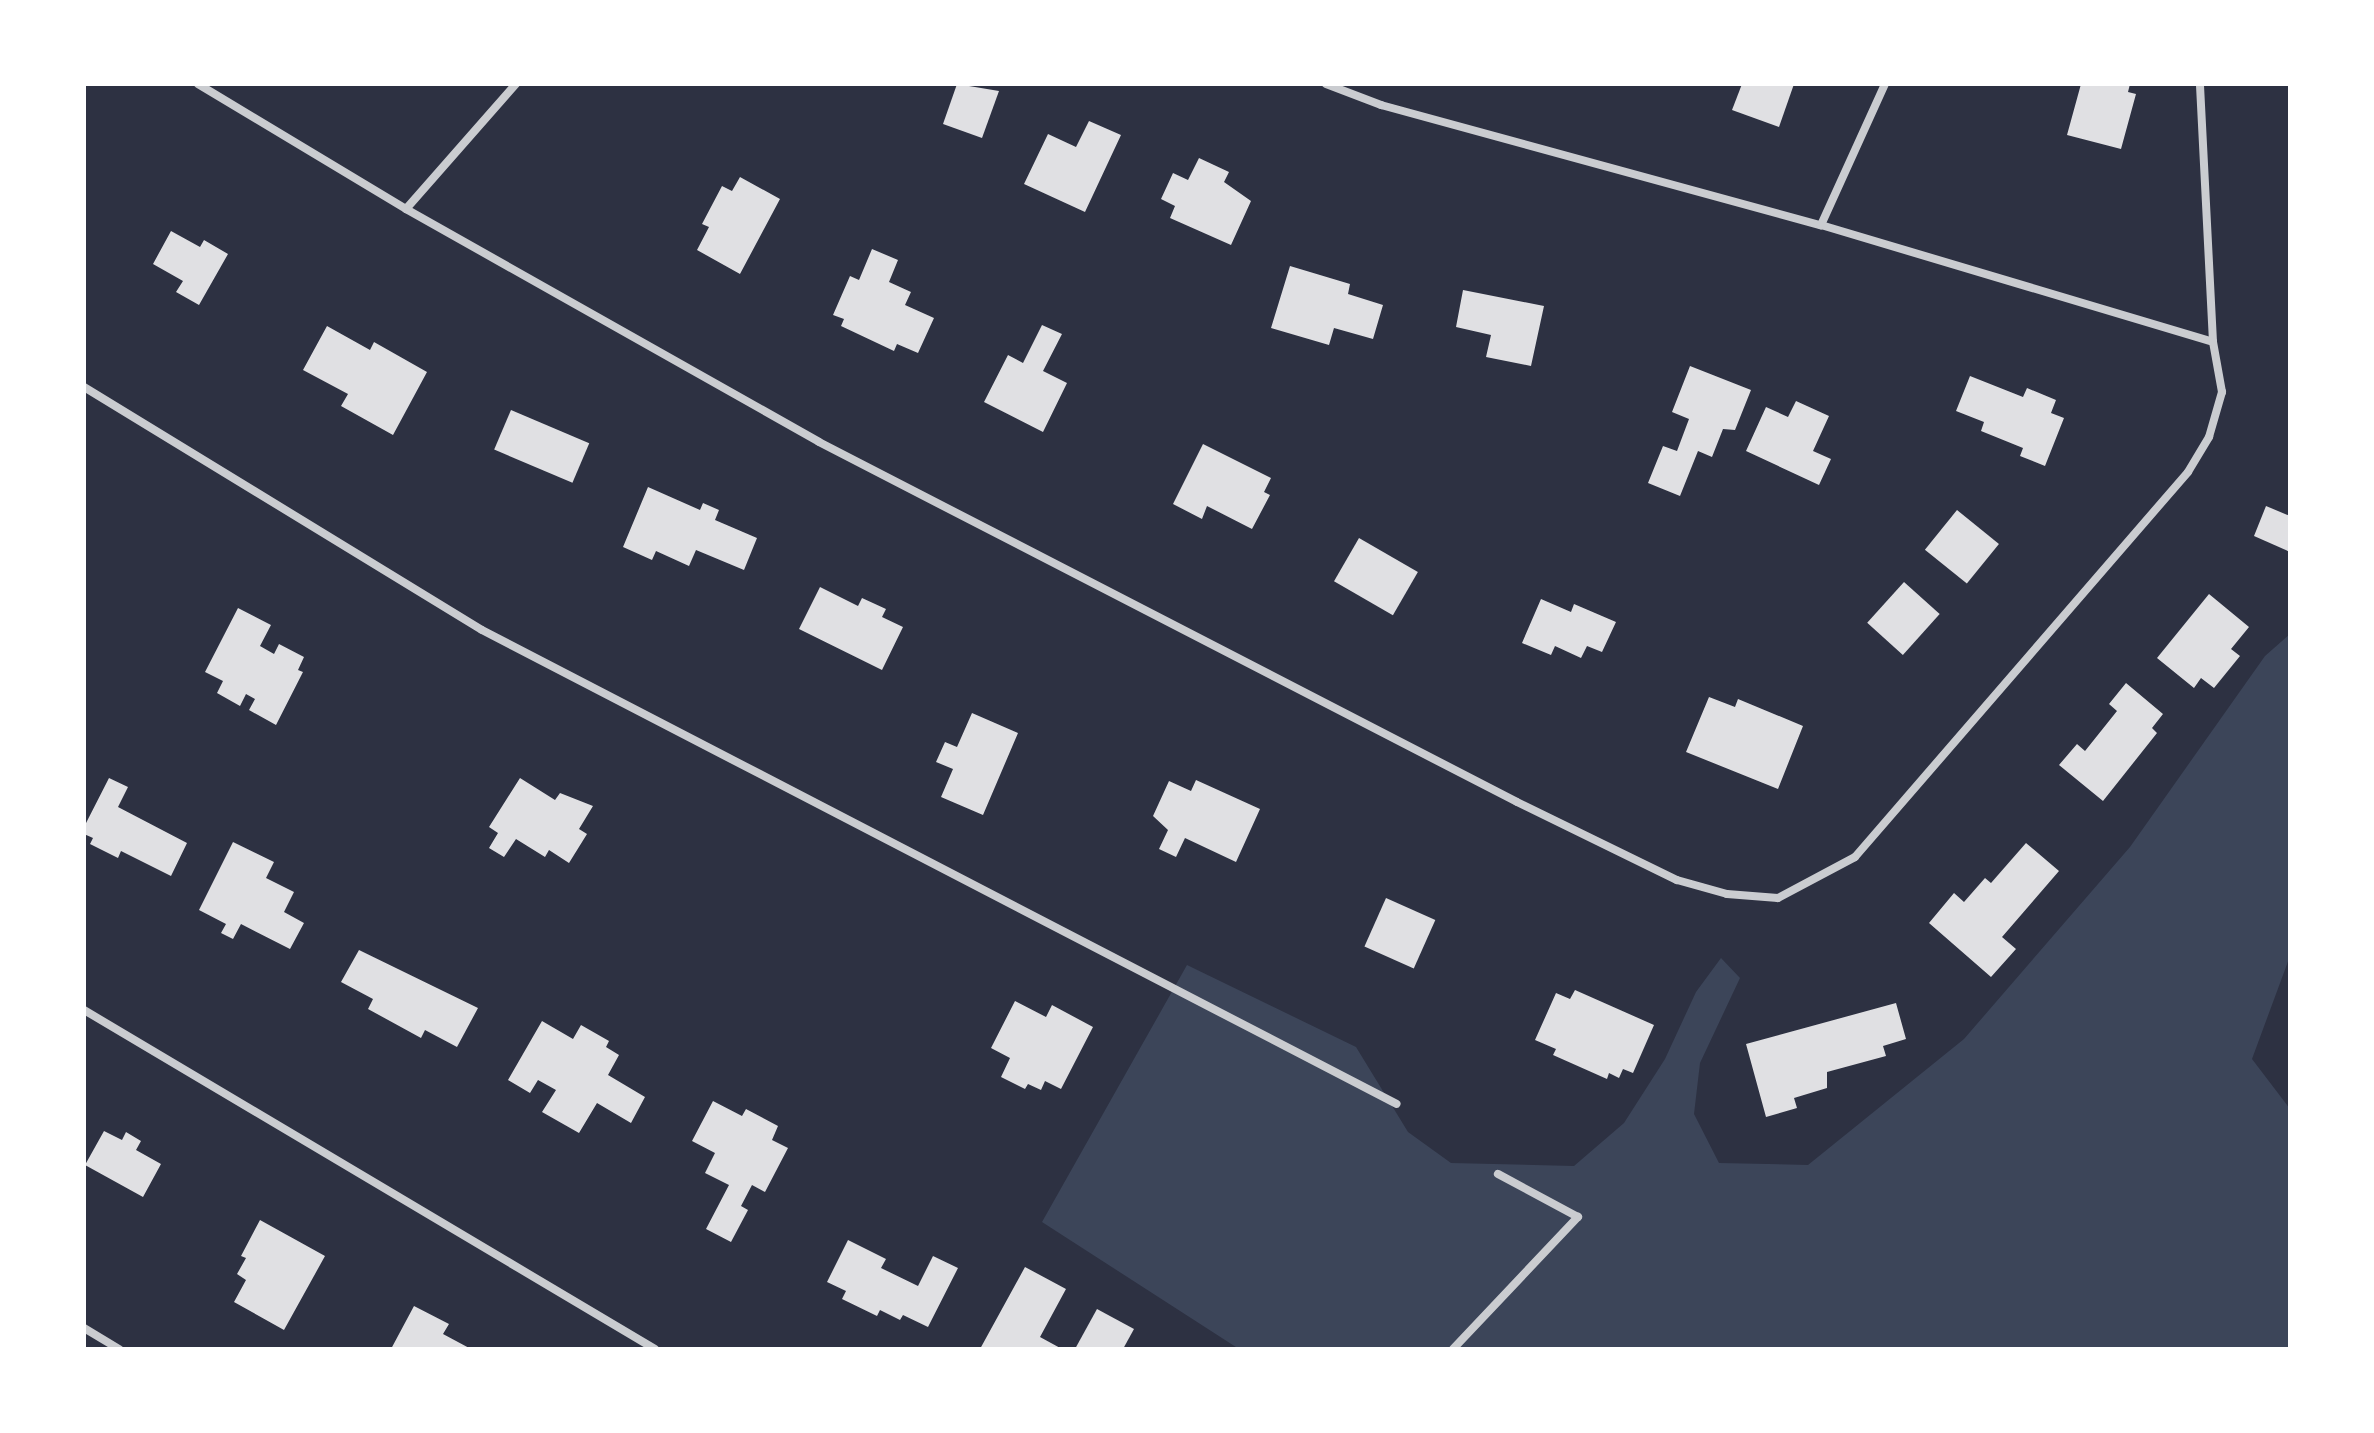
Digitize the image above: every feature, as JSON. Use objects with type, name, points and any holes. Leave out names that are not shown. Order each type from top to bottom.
[{"type":"street","points":[[198,84],[406,209],[819,442],[1517,802],[1677,880],[1727,894],[1778,898],[1855,857],[2188,472],[2209,437],[2222,392],[2213,342],[2200,84]]},
{"type":"street","points":[[406,209],[516,84]]},
{"type":"street","points":[[1326,84],[1381,105],[1821,225],[2213,342]]},
{"type":"street","points":[[1821,225],[1885,84]]},
{"type":"street","points":[[84,387],[482,630],[1397,1104]]},
{"type":"street","points":[[84,1010],[655,1349]]},
{"type":"street","points":[[1453,1349],[1578,1217],[1498,1174]]},
{"type":"street","points":[[84,1328],[119,1349]]},
{"type":"shaded area","points":[[2290,634],[2290,956],[2252,1059],[2290,1109],[2290,1349],[1239,1349],[1042,1222],[1187,965],[1356,1047],[1408,1132],[1451,1163],[1574,1166],[1624,1123],[1665,1059],[1696,992],[1721,958],[1740,978],[1700,1063],[1694,1114],[1719,1163],[1808,1165],[1964,1039],[2130,847],[2265,656]]},
{"type":"building","points":[[957,84],[999,91],[982,138],[943,124]]},
{"type":"building","points":[[1742,84],[1794,84],[1779,127],[1732,110]]},
{"type":"building","points":[[2081,84],[2130,84],[2128,92],[2136,94],[2121,149],[2067,135]]},
{"type":"building","points":[[1089,121],[1121,135],[1085,212],[1024,184],[1048,134],[1076,147]]},
{"type":"building","points":[[1199,158],[1229,172],[1224,182],[1251,201],[1231,245],[1170,218],[1175,206],[1161,199],[1173,173],[1188,180]]},
{"type":"building","points":[[740,177],[780,199],[740,274],[697,250],[709,227],[702,224],[722,186],[732,191]]},
{"type":"building","points":[[171,231],[200,247],[204,240],[228,254],[199,305],[176,292],[183,281],[153,264]]},
{"type":"building","points":[[872,249],[898,260],[889,282],[911,292],[905,305],[934,318],[918,353],[897,344],[894,351],[841,326],[844,319],[833,315],[850,276],[859,280]]},
{"type":"building","points":[[1290,266],[1350,284],[1348,294],[1383,305],[1373,339],[1334,328],[1329,345],[1271,328]]},
{"type":"building","points":[[1463,290],[1544,306],[1531,366],[1486,357],[1491,335],[1456,327]]},
{"type":"building","points":[[1042,325],[1062,334],[1043,371],[1067,383],[1043,432],[984,402],[1008,355],[1023,363]]},
{"type":"building","points":[[327,326],[370,350],[374,342],[427,372],[393,435],[341,406],[348,394],[303,370]]},
{"type":"building","points":[[1690,366],[1751,390],[1735,430],[1723,429],[1712,457],[1698,451],[1680,496],[1648,483],[1663,446],[1677,451],[1689,419],[1672,412]]},
{"type":"building","points":[[1970,376],[2023,397],[2027,388],[2056,400],[2051,413],[2064,418],[2045,466],[2020,456],[2023,448],[1981,431],[1984,422],[1956,411]]},
{"type":"building","points":[[1796,401],[1829,416],[1813,451],[1831,459],[1819,485],[1746,451],[1766,407],[1788,417]]},
{"type":"building","points":[[511,410],[589,443],[572,483],[494,450]]},
{"type":"building","points":[[1203,444],[1271,478],[1264,492],[1270,495],[1252,529],[1207,506],[1202,519],[1173,504]]},
{"type":"building","points":[[648,487],[700,510],[703,503],[719,510],[715,520],[757,538],[744,570],[696,550],[689,566],[656,551],[652,560],[623,547]]},
{"type":"building","points":[[2266,506],[2290,516],[2290,552],[2254,536]]},
{"type":"building","points":[[1957,510],[1999,544],[1967,584],[1925,550]]},
{"type":"building","points":[[1359,538],[1418,572],[1393,615],[1334,581]]},
{"type":"building","points":[[1904,582],[1940,614],[1903,655],[1867,623]]},
{"type":"building","points":[[820,587],[858,606],[862,598],[886,609],[882,617],[903,627],[882,670],[799,629]]},
{"type":"building","points":[[2209,594],[2249,627],[2231,649],[2240,656],[2214,688],[2201,678],[2194,688],[2157,658]]},
{"type":"building","points":[[1541,599],[1571,612],[1574,604],[1616,622],[1602,652],[1587,646],[1581,658],[1555,646],[1551,655],[1522,643]]},
{"type":"building","points":[[238,608],[271,625],[260,646],[274,654],[279,644],[304,657],[298,670],[303,672],[276,725],[249,710],[255,699],[246,694],[240,706],[217,693],[223,681],[205,672]]},
{"type":"building","points":[[2126,683],[2163,714],[2152,728],[2157,733],[2103,801],[2059,765],[2077,744],[2085,751],[2117,711],[2109,704]]},
{"type":"building","points":[[1709,697],[1735,707],[1738,699],[1803,726],[1778,789],[1686,752]]},
{"type":"building","points":[[972,713],[1018,733],[983,815],[941,797],[953,769],[936,762],[945,742],[957,747]]},
{"type":"building","points":[[109,778],[128,787],[118,807],[187,843],[171,876],[121,851],[118,858],[90,844],[93,838],[84,834],[84,827]]},
{"type":"building","points":[[520,778],[555,800],[560,793],[593,806],[579,829],[587,834],[569,863],[549,850],[545,857],[516,839],[504,857],[489,848],[498,833],[489,827]]},
{"type":"building","points":[[1196,780],[1260,809],[1236,862],[1185,838],[1176,857],[1159,849],[1168,830],[1153,816],[1169,781],[1191,791]]},
{"type":"building","points":[[233,842],[274,862],[266,878],[294,892],[284,912],[304,923],[290,949],[241,924],[233,939],[221,933],[226,924],[199,910]]},
{"type":"building","points":[[2026,843],[2059,871],[2002,937],[2016,949],[1991,977],[1929,923],[1954,893],[1964,902],[1985,878],[1991,883]]},
{"type":"building","points":[[1386,898],[1435,920],[1414,968],[1364,946]]},
{"type":"building","points":[[359,950],[478,1008],[457,1047],[425,1030],[421,1038],[368,1009],[373,999],[341,982]]},
{"type":"building","points":[[1575,990],[1654,1025],[1633,1073],[1623,1069],[1619,1078],[1609,1073],[1607,1079],[1553,1055],[1556,1049],[1535,1040],[1556,993],[1570,999]]},
{"type":"building","points":[[1015,1001],[1046,1017],[1052,1005],[1093,1027],[1061,1089],[1045,1081],[1041,1090],[1028,1084],[1025,1089],[1001,1077],[1010,1058],[991,1048]]},
{"type":"building","points":[[1896,1003],[1906,1039],[1883,1046],[1886,1056],[1827,1072],[1827,1088],[1794,1098],[1797,1108],[1766,1117],[1746,1044]]},
{"type":"building","points":[[542,1021],[573,1039],[581,1025],[609,1041],[606,1047],[619,1055],[608,1075],[645,1097],[631,1123],[597,1103],[579,1133],[542,1112],[556,1090],[538,1080],[530,1093],[508,1080]]},
{"type":"building","points":[[713,1101],[742,1116],[746,1109],[778,1126],[772,1140],[788,1148],[765,1192],[752,1185],[741,1206],[748,1210],[731,1242],[706,1229],[729,1185],[705,1173],[715,1153],[692,1141]]},
{"type":"building","points":[[104,1131],[122,1140],[126,1132],[141,1141],[136,1150],[161,1164],[143,1197],[85,1165]]},
{"type":"building","points":[[260,1220],[325,1256],[284,1330],[234,1302],[246,1280],[237,1274],[246,1258],[241,1256]]},
{"type":"building","points":[[848,1240],[886,1259],[881,1268],[918,1286],[933,1256],[958,1268],[928,1327],[903,1315],[900,1320],[880,1310],[877,1316],[842,1299],[846,1291],[827,1282]]},
{"type":"building","points":[[1025,1267],[1066,1289],[1040,1337],[1062,1349],[980,1349]]},
{"type":"building","points":[[414,1306],[449,1324],[443,1334],[471,1349],[391,1349]]},
{"type":"building","points":[[1097,1309],[1134,1329],[1123,1349],[1075,1349]]}]
